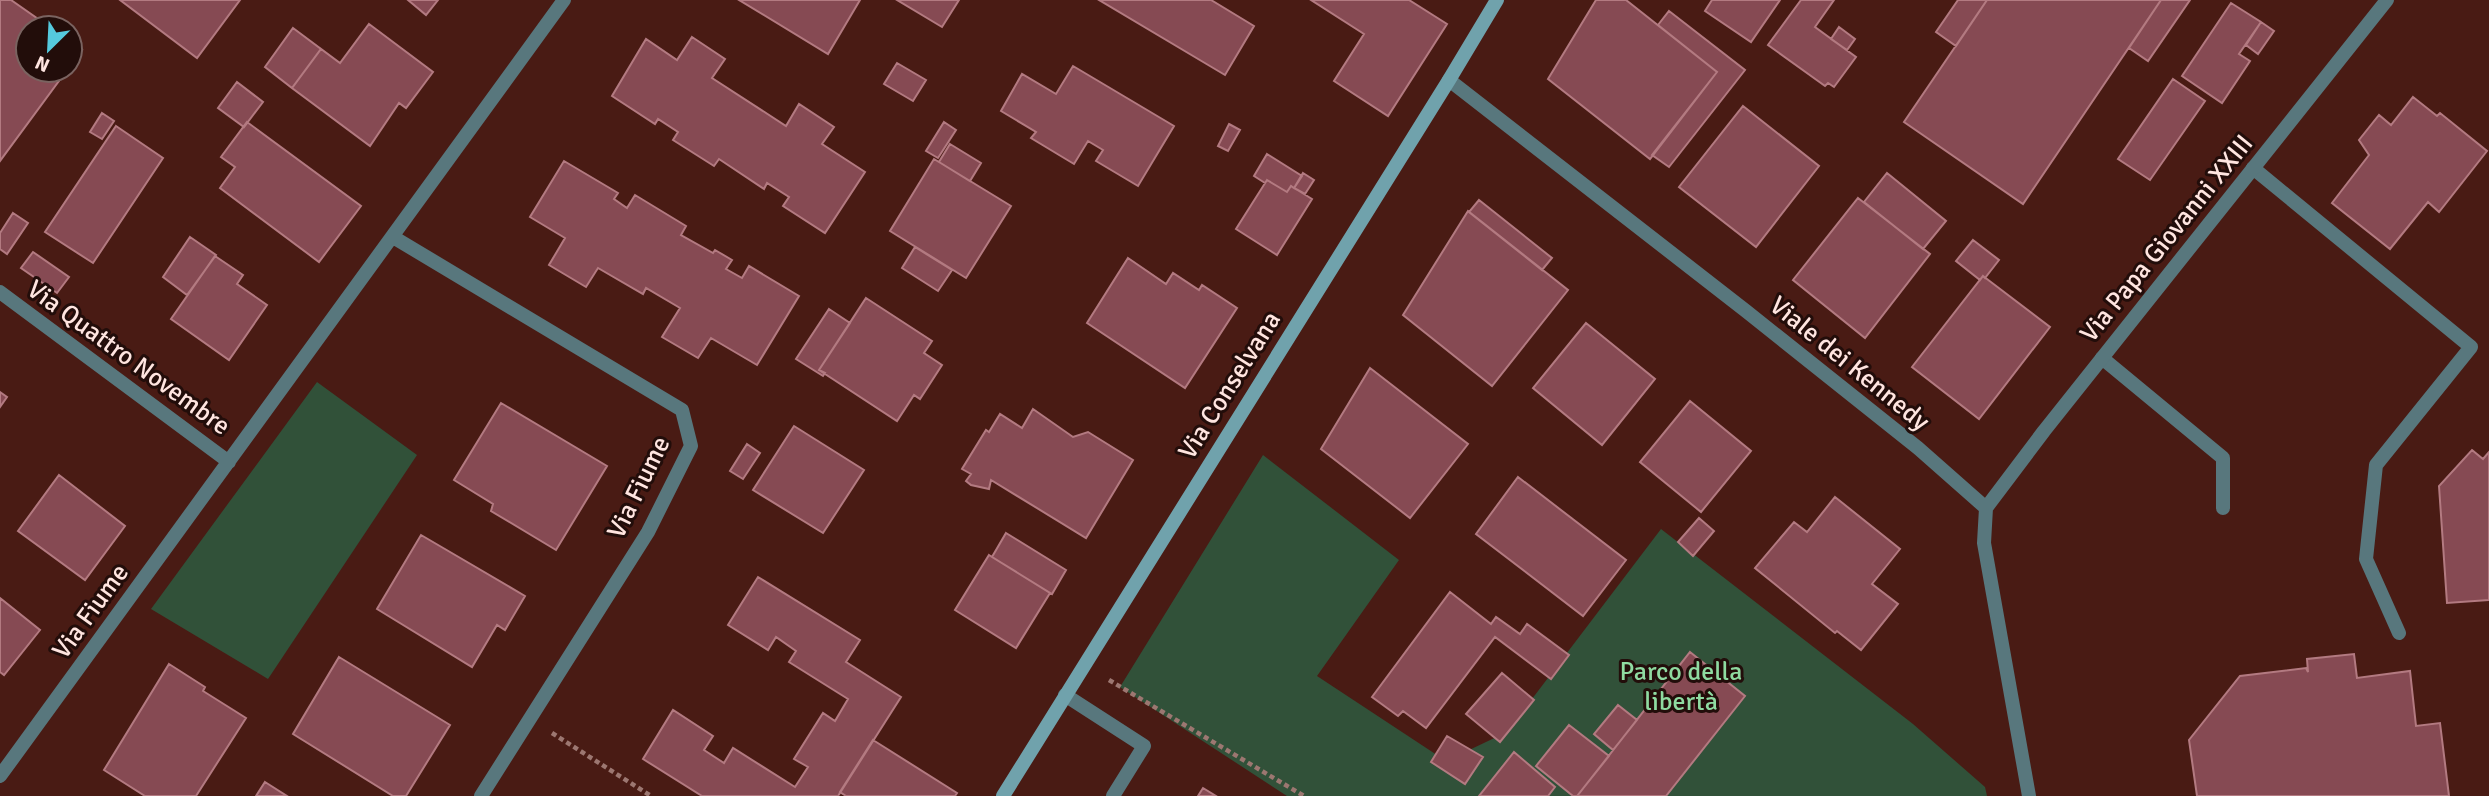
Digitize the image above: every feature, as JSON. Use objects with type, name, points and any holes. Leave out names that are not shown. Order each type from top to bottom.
[{"type":"main road","name":"Via Conselvana","points":[[1009,794],[1084,665],[1497,0]]},
{"type":"street","name":"Via Fiume","points":[[0,776],[564,0]]},
{"type":"street","name":"Via Papa Giovanni XXIII","points":[[1986,508],[2387,0]]},
{"type":"street","name":"Viale dei Kennedy","points":[[1449,80],[1918,448],[1986,508]]},
{"type":"street","points":[[2253,168],[2471,347],[2376,465],[2366,559],[2399,633]]},
{"type":"street","name":"Via Fiume","points":[[393,237],[682,410],[691,446],[648,532],[481,796]]},
{"type":"street","name":"Via Quattro Novembre","points":[[0,292],[229,461]]},
{"type":"street","points":[[2102,358],[2222,458],[2223,508]]},
{"type":"street","points":[[1986,508],[1984,543],[2029,796]]},
{"type":"street","points":[[1066,695],[1144,746],[1113,796]]},
{"type":"path","points":[[1084,665],[1304,796]]},
{"type":"path","points":[[530,719],[652,796]]},
{"type":"green space","points":[[317,382],[417,455],[268,679],[151,609]]},
{"type":"green space","name":"Parco della libertà","points":[[1263,455],[1399,560],[1317,676],[1446,761],[1507,732],[1661,529],[1913,724],[1985,787],[1987,796],[1287,796],[1120,687]]},
{"type":"building","points":[[0,0],[11,0],[31,14],[14,14],[14,84],[57,84],[0,161]]},
{"type":"building","points":[[120,0],[240,0],[197,58]]},
{"type":"building","points":[[408,0],[438,0],[426,15]]},
{"type":"building","points":[[739,0],[860,0],[828,54]]},
{"type":"building","points":[[897,0],[959,0],[942,27]]},
{"type":"building","points":[[1099,0],[1211,0],[1254,26],[1225,75]]},
{"type":"building","points":[[1311,0],[1409,0],[1447,24],[1388,116],[1334,81],[1364,34]]},
{"type":"building","points":[[1596,0],[1626,0],[1717,72],[1650,159],[1548,79]]},
{"type":"building","points":[[1712,0],[1780,0],[1751,42],[1705,11]]},
{"type":"building","points":[[1801,0],[1834,0],[1815,27],[1856,57],[1834,87],[1828,83],[1825,86],[1768,45]]},
{"type":"building","points":[[1958,0],[1987,0],[1956,46],[1936,32]]},
{"type":"building","points":[[1987,0],[2161,0],[2023,204],[1904,122]]},
{"type":"building","points":[[2161,0],[2190,0],[2148,61],[2129,48]]},
{"type":"building","points":[[2231,3],[2261,22],[2239,54],[2250,61],[2222,103],[2182,76]]},
{"type":"building","points":[[1669,11],[1745,70],[1669,167],[1652,155],[1717,72],[1658,25]]},
{"type":"building","points":[[2261,22],[2274,31],[2258,54],[2246,45]]},
{"type":"building","points":[[369,24],[433,72],[406,108],[399,103],[370,146],[292,88],[321,49],[340,63]]},
{"type":"building","points":[[1839,27],[1855,39],[1847,50],[1831,39]]},
{"type":"building","points":[[293,28],[321,49],[292,88],[265,67]]},
{"type":"building","points":[[692,37],[725,59],[712,78],[786,126],[799,104],[834,127],[822,144],[865,172],[825,233],[783,206],[789,197],[767,183],[764,189],[719,159],[714,166],[673,140],[678,132],[658,119],[655,124],[612,96],[646,39],[677,60]]},
{"type":"building","points":[[897,63],[926,80],[913,101],[884,84]]},
{"type":"building","points":[[1073,66],[1174,126],[1138,186],[1096,161],[1103,150],[1088,141],[1074,164],[1031,138],[1036,132],[1001,111],[1022,74],[1056,94]]},
{"type":"building","points":[[2173,79],[2205,101],[2150,180],[2118,159]]},
{"type":"building","points":[[237,82],[263,102],[244,127],[218,108]]},
{"type":"building","points":[[2413,97],[2437,116],[2440,113],[2487,151],[2439,212],[2428,202],[2390,249],[2332,203],[2369,155],[2359,140],[2379,115],[2391,125]]},
{"type":"building","points":[[1743,106],[1819,166],[1756,247],[1679,187]]},
{"type":"building","points":[[102,113],[114,121],[102,139],[90,132]]},
{"type":"building","points":[[247,122],[361,206],[319,262],[220,188],[235,167],[221,157]]},
{"type":"building","points":[[944,122],[956,130],[938,158],[926,151]]},
{"type":"building","points":[[1229,124],[1240,130],[1228,151],[1218,146]]},
{"type":"building","points":[[116,126],[163,158],[93,263],[45,232]]},
{"type":"building","points":[[950,144],[981,163],[970,181],[939,162]]},
{"type":"building","points":[[1267,154],[1302,176],[1294,188],[1291,186],[1287,192],[1254,176]]},
{"type":"building","points":[[934,159],[1011,206],[966,278],[890,231]]},
{"type":"building","points":[[564,161],[618,193],[614,199],[627,208],[635,195],[686,226],[681,235],[732,260],[726,269],[742,278],[749,266],[799,296],[757,365],[711,338],[698,358],[662,337],[680,308],[646,288],[643,294],[598,268],[586,287],[549,265],[565,238],[530,217]]},
{"type":"building","points":[[1303,173],[1314,180],[1305,194],[1294,188]]},
{"type":"building","points":[[1887,173],[1946,221],[1923,249],[1864,202]]},
{"type":"building","points":[[1267,180],[1287,192],[1291,186],[1312,199],[1277,255],[1236,229]]},
{"type":"building","points":[[1858,198],[1930,254],[1865,338],[1793,280]]},
{"type":"building","points":[[1479,200],[1552,258],[1542,270],[1469,212]]},
{"type":"building","points":[[1468,211],[1568,290],[1492,386],[1403,315]]},
{"type":"building","points":[[13,213],[28,223],[7,254],[0,249],[0,233]]},
{"type":"building","points":[[190,237],[216,255],[187,295],[163,277]]},
{"type":"building","points":[[1973,240],[1999,260],[1985,278],[1983,276],[1980,280],[1956,261]]},
{"type":"building","points":[[915,247],[952,270],[938,291],[902,268]]},
{"type":"building","points":[[33,252],[69,277],[57,293],[21,268]]},
{"type":"building","points":[[215,256],[243,275],[237,284],[267,305],[229,360],[171,319]]},
{"type":"building","points":[[1128,258],[1166,284],[1173,273],[1199,290],[1202,285],[1237,308],[1185,388],[1087,323]]},
{"type":"building","points":[[1983,276],[2050,327],[1979,419],[1912,367]]},
{"type":"building","points":[[866,298],[932,341],[924,353],[942,365],[920,399],[914,395],[897,421],[819,370]]},
{"type":"building","points":[[829,309],[850,323],[819,370],[825,373],[823,376],[796,359]]},
{"type":"building","points":[[1586,323],[1655,379],[1602,445],[1533,388]]},
{"type":"building","points":[[1370,368],[1468,444],[1410,518],[1321,449]]},
{"type":"building","points":[[0,392],[7,397],[0,407]]},
{"type":"building","points":[[1690,401],[1751,451],[1701,512],[1640,462]]},
{"type":"building","points":[[501,403],[607,466],[556,550],[491,511],[493,504],[454,480]]},
{"type":"building","points":[[1033,409],[1073,437],[1088,432],[1133,460],[1086,538],[991,480],[989,489],[971,485],[966,481],[971,474],[962,469],[986,430],[989,432],[1000,414],[1022,428]]},
{"type":"building","points":[[794,426],[864,470],[823,533],[753,490]]},
{"type":"building","points":[[747,444],[760,453],[743,479],[730,471]]},
{"type":"building","points":[[2472,450],[2483,459],[2489,452],[2489,600],[2447,603],[2439,486]]},
{"type":"building","points":[[59,475],[125,526],[85,580],[18,531]]},
{"type":"building","points":[[1518,477],[1626,560],[1583,616],[1476,534]]},
{"type":"building","points":[[1835,497],[1900,549],[1872,584],[1898,604],[1861,650],[1837,631],[1835,633],[1755,568],[1794,522],[1807,532]]},
{"type":"building","points":[[1699,518],[1714,531],[1693,556],[1678,542]]},
{"type":"building","points":[[1006,533],[1066,570],[1052,594],[992,557]]},
{"type":"building","points":[[421,535],[525,596],[505,630],[497,625],[472,667],[377,609]]},
{"type":"building","points":[[989,555],[1050,593],[1016,648],[955,610]]},
{"type":"building","points":[[758,577],[860,640],[846,662],[901,697],[838,796],[702,796],[643,759],[673,710],[713,736],[704,750],[724,763],[733,748],[795,787],[808,767],[794,759],[823,713],[835,721],[848,699],[789,662],[796,651],[776,637],[768,650],[728,625]]},
{"type":"building","points":[[1450,592],[1491,624],[1496,617],[1520,634],[1527,624],[1569,655],[1551,679],[1495,637],[1426,728],[1403,711],[1398,716],[1372,697]]},
{"type":"building","points":[[0,598],[40,630],[4,675],[0,672]]},
{"type":"building","points":[[1690,652],[1745,696],[1666,796],[1579,796],[1578,795]]},
{"type":"building","points":[[2354,654],[2357,678],[2410,671],[2416,726],[2440,723],[2449,796],[2197,796],[2189,740],[2240,676],[2306,668],[2308,672],[2307,659]]},
{"type":"building","points":[[339,657],[450,725],[406,796],[393,796],[293,734]]},
{"type":"building","points":[[169,664],[205,687],[203,691],[246,718],[196,796],[145,796],[104,770]]},
{"type":"building","points":[[1502,673],[1534,700],[1500,742],[1466,714]]},
{"type":"building","points":[[1618,705],[1637,720],[1613,750],[1594,734]]},
{"type":"building","points":[[1569,725],[1609,756],[1577,796],[1573,796],[1536,766]]},
{"type":"building","points":[[1447,736],[1483,757],[1465,784],[1431,762]]},
{"type":"building","points":[[873,740],[957,793],[955,796],[846,796],[840,792]]},
{"type":"building","points":[[1514,752],[1555,787],[1548,796],[1479,796]]},
{"type":"building","points":[[265,782],[287,796],[256,796]]},
{"type":"building","points":[[1203,788],[1216,796],[1198,796]]}]
